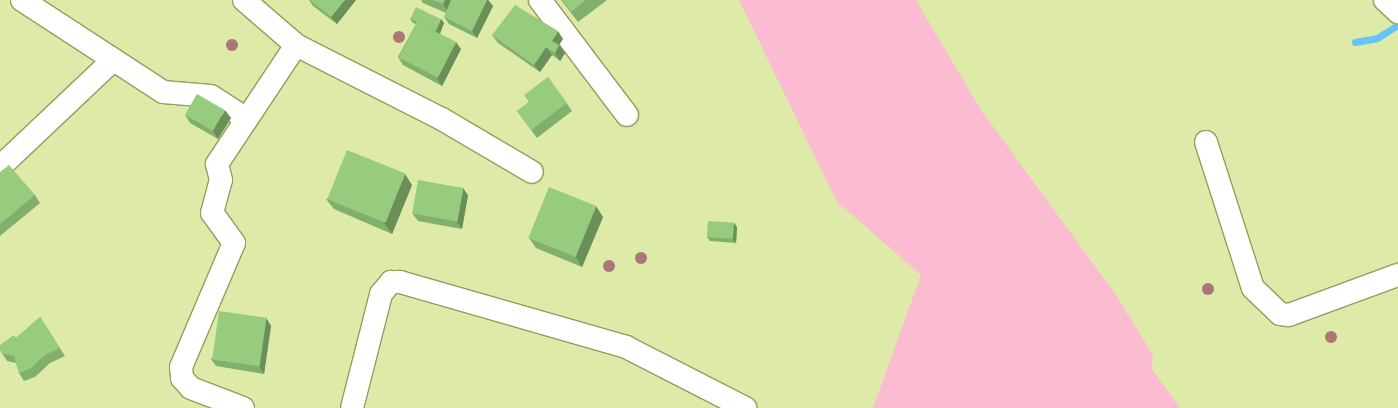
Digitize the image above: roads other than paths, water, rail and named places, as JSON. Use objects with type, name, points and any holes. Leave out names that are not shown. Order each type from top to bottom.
[{"type":"street","points":[[22,0],[163,92],[211,96],[245,118]]},
{"type":"street","points":[[244,0],[296,45],[442,119],[532,172]]},
{"type":"street","points":[[540,0],[627,115]]},
{"type":"street","points":[[1385,0],[1398,12]]},
{"type":"street","points":[[243,408],[191,388],[182,378],[181,367],[234,243],[212,213],[212,206],[221,180],[217,164],[245,118],[296,45]]},
{"type":"street","points":[[0,168],[113,60]]},
{"type":"street","points":[[1206,142],[1253,288],[1280,314],[1289,315],[1398,275]]},
{"type":"street","points":[[352,408],[381,294],[391,282],[396,282],[626,347],[745,408]]},
{"type":"waterway","points":[[1355,42],[1377,38],[1398,25]]}]
